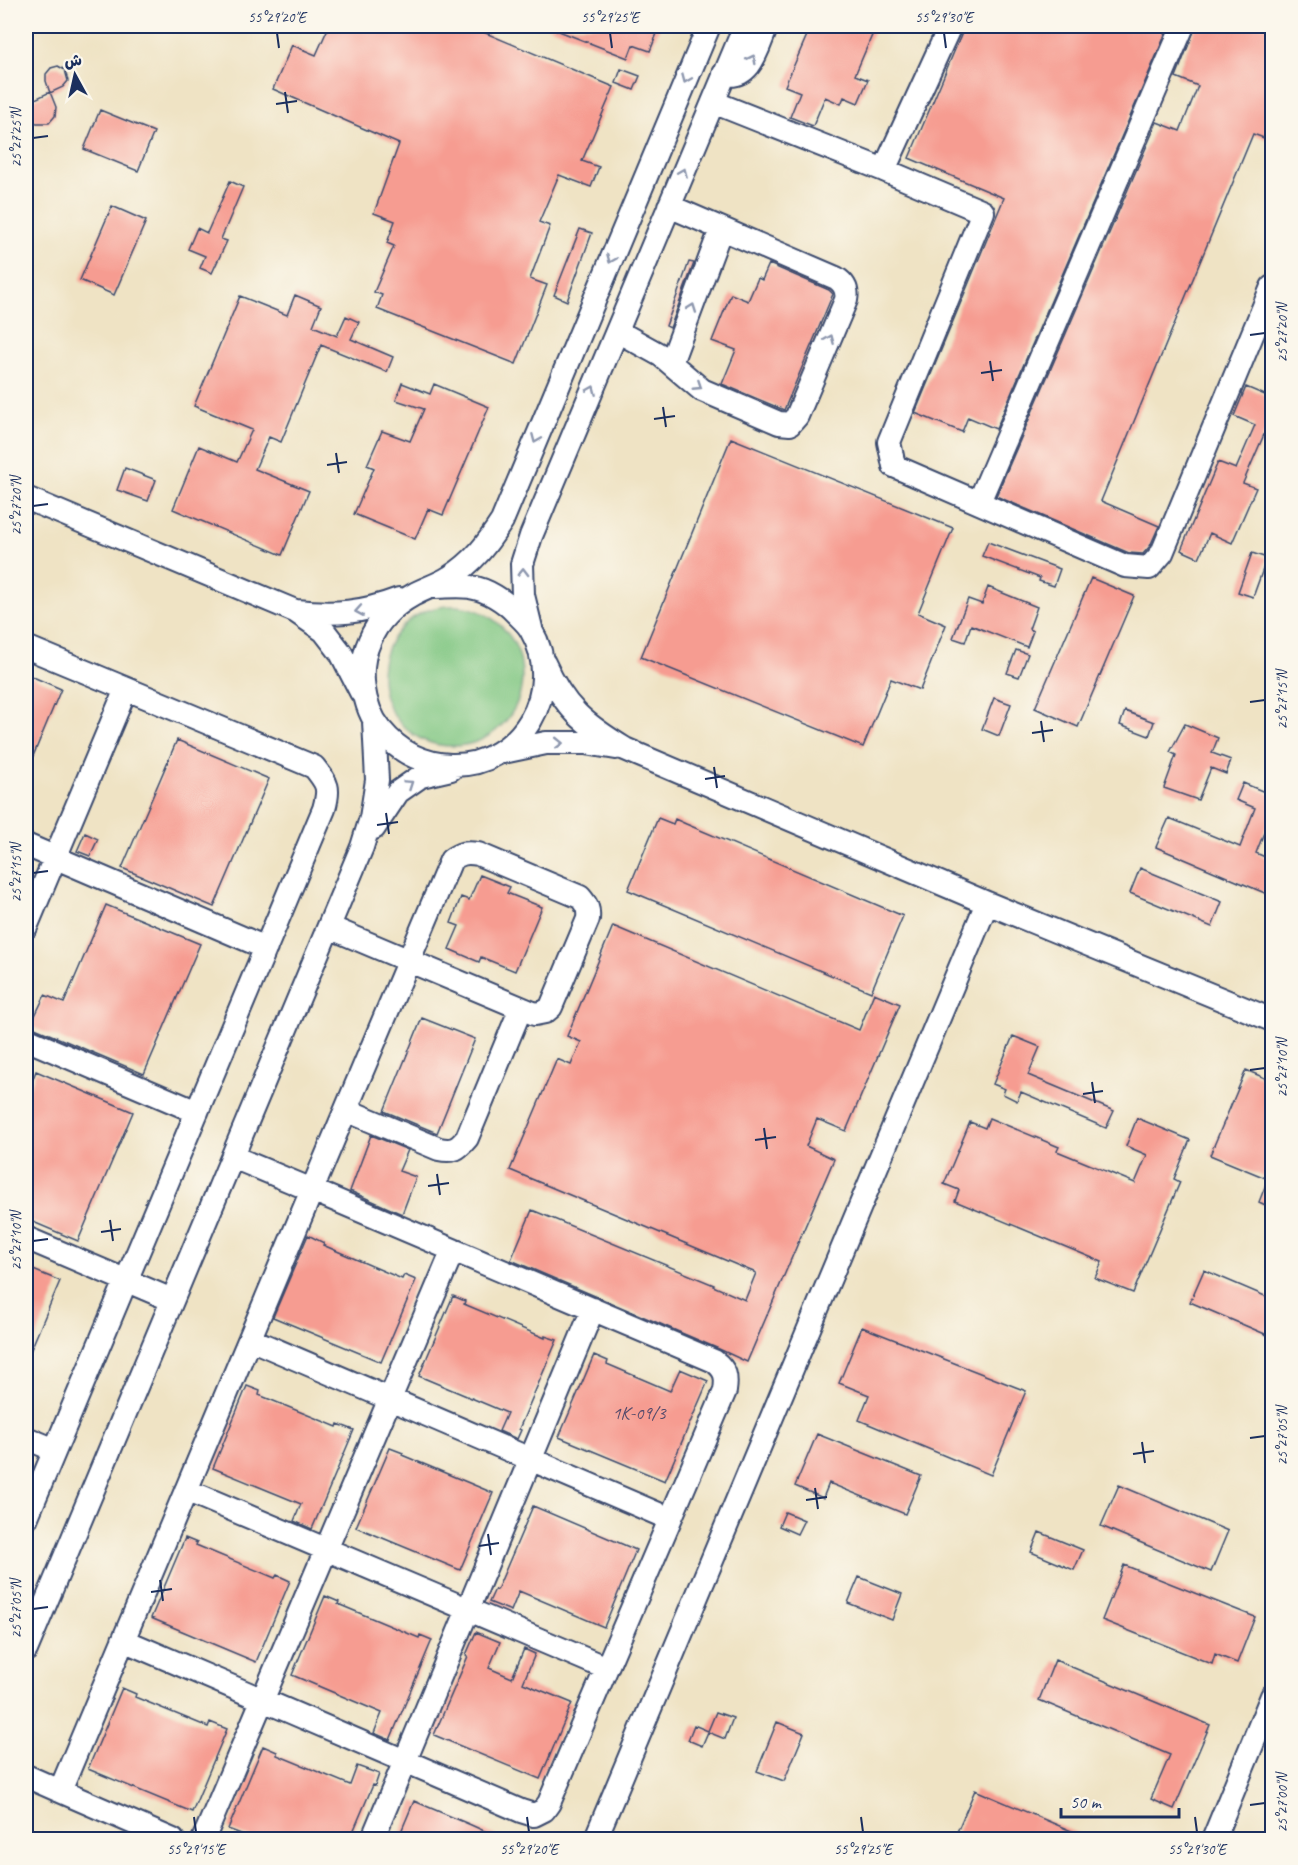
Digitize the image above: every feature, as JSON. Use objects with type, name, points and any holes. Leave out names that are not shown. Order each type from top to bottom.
[{"type":"street","points":[[26,1650],[362,847],[371,818],[378,780],[370,712],[362,672],[369,640],[388,613],[424,590],[452,576],[481,552],[502,521],[709,26]]},
{"type":"street","points":[[746,26],[531,536],[522,564],[523,595],[531,629],[543,661],[564,701],[593,730],[625,749],[987,903],[1272,1020]]},
{"type":"street","points":[[724,74],[733,76],[740,74],[750,66],[767,26]]},
{"type":"street","points":[[884,170],[950,26]]},
{"type":"street","points":[[979,502],[1183,26]]},
{"type":"street","points":[[713,102],[983,212],[889,442],[894,465],[1125,566],[1149,568],[1162,553],[1272,287]]},
{"type":"street","points":[[617,330],[653,350],[702,390],[779,423],[790,424],[797,416],[846,300],[846,290],[836,278],[669,206]]},
{"type":"street","points":[[671,363],[721,229]]},
{"type":"street","points":[[26,498],[295,610],[324,631],[353,675],[370,712],[390,741],[412,757],[437,765],[464,765]]},
{"type":"street","points":[[295,610],[327,614],[357,612],[424,590],[471,587],[506,602],[531,629]]},
{"type":"street","points":[[26,647],[314,767],[325,780],[329,792],[324,809],[26,1519]]},
{"type":"street","points":[[502,752],[527,728],[542,696],[543,661]]},
{"type":"street","points":[[26,927],[126,689]]},
{"type":"street","points":[[362,847],[398,792],[421,776],[484,761],[502,752],[546,742],[586,743],[625,749]]},
{"type":"street","points":[[26,845],[266,948]]},
{"type":"street","points":[[60,1791],[408,960],[451,860],[459,854],[468,852],[478,854],[580,897],[589,912],[551,1007],[545,1012],[535,1014],[408,960],[329,927]]},
{"type":"street","points":[[595,1839],[987,903]]},
{"type":"street","points":[[346,1110],[439,1149],[449,1151],[458,1148],[466,1138],[521,1008]]},
{"type":"street","points":[[26,1039],[197,1112]]},
{"type":"street","points":[[123,1640],[520,1811],[534,1815],[544,1810],[549,1803],[725,1390],[727,1377],[722,1367],[714,1361],[233,1157]]},
{"type":"street","points":[[26,1238],[172,1300]]},
{"type":"street","points":[[202,1839],[453,1250]]},
{"type":"street","points":[[372,1839],[592,1309]]},
{"type":"street","points":[[250,1339],[670,1520]]},
{"type":"street","points":[[26,1437],[55,1450]]},
{"type":"street","points":[[186,1490],[606,1668]]},
{"type":"street","points":[[1213,1839],[1272,1696]]},
{"type":"street","points":[[26,1776],[173,1839]]},
{"type":"green space","points":[[452,606],[479,611],[501,627],[517,649],[522,676],[517,703],[501,725],[479,741],[452,746],[425,741],[403,725],[387,703],[382,676],[387,649],[403,627],[425,611]]},
{"type":"building","points":[[329,26],[469,26],[614,87],[582,161],[599,167],[591,187],[559,175],[539,222],[550,226],[530,279],[547,285],[516,364],[377,309],[382,295],[374,292],[394,246],[387,243],[395,221],[374,213],[399,144],[273,89],[292,45],[316,55]]},
{"type":"building","points":[[546,26],[660,26],[650,51],[633,45],[628,58]]},
{"type":"building","points":[[811,26],[876,26],[855,75],[868,80],[858,103],[844,97],[841,104],[825,97],[813,126],[790,117],[800,92],[785,86]]},
{"type":"building","points":[[965,26],[1169,26],[996,429],[968,417],[962,432],[915,413],[1004,198],[909,158]]},
{"type":"building","points":[[1196,26],[1272,26],[1272,141],[1253,134],[1101,501],[1159,526],[1150,546],[1143,554],[1129,553],[996,496],[1157,122],[1180,131],[1198,86],[1176,77]]},
{"type":"building","points":[[58,66],[65,70],[68,81],[63,87],[50,93],[46,74],[51,68]]},
{"type":"building","points":[[621,69],[640,76],[634,90],[616,83]]},
{"type":"building","points":[[50,92],[56,107],[55,116],[49,123],[36,123],[29,116],[29,107],[35,99]]},
{"type":"building","points":[[100,110],[154,132],[138,171],[84,149]]},
{"type":"building","points":[[230,181],[243,187],[221,239],[227,241],[212,273],[200,268],[205,256],[188,249],[197,228],[207,233]]},
{"type":"building","points":[[112,206],[146,221],[114,295],[80,280]]},
{"type":"building","points":[[580,229],[592,233],[567,301],[554,295]]},
{"type":"building","points":[[689,262],[694,263],[670,328],[666,326]]},
{"type":"building","points":[[769,264],[829,290],[833,294],[784,410],[722,384],[736,350],[712,341],[731,294],[748,301],[758,278],[762,280]]},
{"type":"building","points":[[295,295],[321,306],[313,326],[337,336],[346,316],[359,322],[351,339],[393,357],[387,372],[321,345],[281,442],[269,437],[255,469],[309,491],[282,555],[173,509],[199,446],[237,462],[252,430],[194,406],[240,296],[287,315]]},
{"type":"building","points":[[402,383],[430,394],[434,384],[489,407],[443,515],[428,509],[415,539],[354,514],[374,468],[367,465],[382,431],[410,441],[424,409],[396,400]]},
{"type":"building","points":[[1246,387],[1272,398],[1272,432],[1266,430],[1243,483],[1256,488],[1232,543],[1210,533],[1199,558],[1181,550],[1218,462],[1236,469],[1255,425],[1234,416]]},
{"type":"building","points":[[731,438],[953,528],[918,613],[946,625],[920,690],[891,679],[863,747],[641,657]]},
{"type":"building","points":[[125,468],[156,480],[148,501],[117,490]]},
{"type":"building","points":[[988,542],[1060,569],[1054,586],[1039,581],[1040,578],[982,556]]},
{"type":"building","points":[[1252,553],[1267,558],[1253,597],[1238,592]]},
{"type":"building","points":[[1091,578],[1134,596],[1078,727],[1035,708]]},
{"type":"building","points":[[988,587],[1037,607],[1029,629],[1033,631],[1027,647],[971,625],[965,642],[953,638],[968,599],[982,604]]},
{"type":"building","points":[[1016,650],[1028,654],[1019,677],[1007,673]]},
{"type":"building","points":[[26,674],[61,689],[26,773]]},
{"type":"building","points":[[994,698],[1011,704],[999,736],[982,729]]},
{"type":"building","points":[[1125,711],[1154,722],[1149,736],[1120,725]]},
{"type":"building","points":[[1185,724],[1218,738],[1212,753],[1231,760],[1226,774],[1211,768],[1198,800],[1164,788],[1176,755],[1170,752]]},
{"type":"building","points":[[177,740],[269,779],[214,907],[122,868]]},
{"type":"building","points":[[1243,783],[1272,795],[1272,812],[1256,853],[1272,860],[1272,896],[1156,847],[1169,818],[1240,847],[1255,808],[1236,800]]},
{"type":"building","points":[[658,818],[673,824],[675,819],[903,916],[871,992],[628,890]]},
{"type":"building","points":[[85,833],[98,839],[90,856],[77,851]]},
{"type":"building","points":[[1140,868],[1222,902],[1212,927],[1130,893]]},
{"type":"building","points":[[480,875],[510,887],[507,893],[542,907],[515,971],[481,957],[479,962],[449,949],[459,926],[451,923],[461,897],[469,900]]},
{"type":"building","points":[[106,905],[200,944],[144,1074],[30,1026],[45,995],[64,1003]]},
{"type":"building","points":[[613,926],[859,1030],[874,993],[900,1004],[846,1131],[817,1119],[806,1146],[834,1159],[747,1362],[511,1260],[532,1210],[745,1300],[756,1273],[510,1170],[557,1059],[571,1065],[581,1042],[567,1036]]},
{"type":"building","points":[[422,1018],[475,1039],[437,1133],[384,1111]]},
{"type":"building","points":[[1013,1036],[1040,1047],[1028,1075],[1114,1111],[1106,1128],[1021,1092],[1017,1101],[1003,1094],[1005,1089],[993,1084]]},
{"type":"building","points":[[1246,1070],[1272,1081],[1272,1208],[1259,1202],[1268,1179],[1210,1155]]},
{"type":"building","points":[[36,1071],[133,1112],[78,1241],[26,1219],[26,1096]]},
{"type":"building","points":[[989,1118],[1059,1147],[1057,1151],[1135,1183],[1147,1155],[1126,1146],[1137,1118],[1190,1140],[1174,1179],[1180,1182],[1133,1293],[1095,1278],[1102,1262],[955,1201],[959,1190],[944,1184],[970,1122],[985,1128]]},
{"type":"building","points":[[371,1135],[408,1150],[399,1171],[416,1177],[402,1214],[350,1191]]},
{"type":"building","points":[[308,1235],[324,1243],[323,1245],[402,1279],[404,1275],[416,1280],[381,1362],[273,1317]]},
{"type":"building","points":[[26,1267],[60,1281],[26,1361]]},
{"type":"building","points":[[1204,1270],[1272,1299],[1272,1337],[1190,1302]]},
{"type":"building","points":[[453,1296],[465,1301],[464,1304],[545,1338],[545,1336],[557,1340],[519,1429],[521,1430],[517,1439],[499,1431],[507,1413],[419,1376]]},
{"type":"building","points":[[862,1327],[1026,1391],[991,1475],[859,1420],[869,1395],[839,1383]]},
{"type":"building","points":[[594,1355],[608,1361],[607,1364],[670,1391],[680,1369],[708,1381],[665,1481],[559,1437]]},
{"type":"building","points":[[247,1386],[260,1391],[259,1395],[337,1427],[338,1424],[354,1430],[312,1529],[294,1521],[301,1504],[213,1468]]},
{"type":"building","points":[[817,1434],[921,1476],[905,1514],[829,1483],[823,1498],[795,1486]]},
{"type":"building","points":[[390,1448],[493,1493],[460,1570],[356,1527]]},
{"type":"building","points":[[1119,1485],[1228,1531],[1211,1572],[1101,1526]]},
{"type":"building","points":[[533,1506],[636,1550],[604,1627],[519,1591],[511,1611],[489,1602],[495,1589],[497,1590]]},
{"type":"building","points":[[785,1512],[804,1520],[797,1534],[779,1526]]},
{"type":"building","points":[[1039,1532],[1083,1550],[1074,1570],[1031,1552]]},
{"type":"building","points":[[185,1538],[197,1543],[196,1545],[275,1578],[277,1575],[290,1581],[256,1662],[151,1618]]},
{"type":"building","points":[[1124,1565],[1255,1617],[1237,1663],[1215,1654],[1212,1664],[1102,1620]]},
{"type":"building","points":[[859,1577],[902,1594],[892,1620],[848,1603]]},
{"type":"building","points":[[325,1596],[339,1602],[338,1604],[419,1638],[420,1635],[432,1640],[390,1740],[374,1733],[382,1713],[292,1675]]},
{"type":"building","points":[[476,1632],[500,1642],[489,1668],[512,1678],[524,1649],[535,1654],[523,1683],[572,1703],[540,1779],[434,1735]]},
{"type":"building","points":[[1055,1660],[1210,1725],[1174,1809],[1151,1799],[1170,1755],[1039,1700]]},
{"type":"building","points":[[122,1688],[136,1694],[135,1697],[208,1727],[210,1722],[227,1729],[192,1812],[88,1769]]},
{"type":"building","points":[[716,1712],[733,1718],[725,1739],[708,1732],[702,1746],[688,1740],[694,1725],[708,1731]]},
{"type":"building","points":[[777,1722],[804,1733],[784,1781],[757,1771]]},
{"type":"building","points":[[263,1746],[277,1752],[277,1755],[350,1785],[357,1766],[379,1774],[350,1839],[254,1839],[228,1829]]},
{"type":"building","points":[[975,1790],[1062,1827],[1090,1839],[954,1839]]},
{"type":"building","points":[[414,1801],[471,1825],[502,1839],[398,1839]]}]
